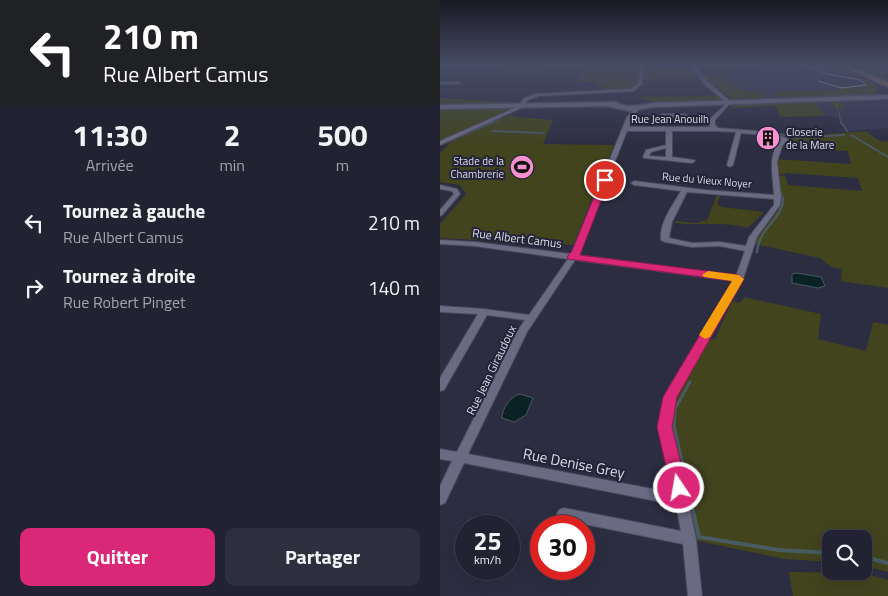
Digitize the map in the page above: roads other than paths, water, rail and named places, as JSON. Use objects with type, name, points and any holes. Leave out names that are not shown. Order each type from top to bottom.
[{"type":"main road","points":[[440,107],[610,105],[631,108],[653,105],[888,96]]},
{"type":"street","points":[[440,143],[520,107],[526,99],[538,95],[605,92]]},
{"type":"street","points":[[716,92],[729,103],[712,120],[712,124],[716,129]]},
{"type":"street","name":"Rue Jean Giraudoux","points":[[440,499],[530,318],[572,257],[582,239],[625,129],[631,108]]},
{"type":"street","points":[[663,116],[685,116]]},
{"type":"street","points":[[677,117],[678,130]]},
{"type":"street","name":"Rue Jean Anouilh","points":[[625,129],[716,129],[772,134],[785,138],[780,144],[776,159],[774,178],[778,197]]},
{"type":"street","points":[[668,129],[669,159]]},
{"type":"street","points":[[730,165],[739,132]]},
{"type":"street","points":[[668,146],[648,151],[646,157],[692,161]]},
{"type":"street","name":"Rue du Vieux Noyer","points":[[634,183],[685,190],[778,197]]},
{"type":"street","points":[[440,187],[457,192],[440,214]]},
{"type":"street","points":[[685,190],[669,218],[664,236],[665,240],[692,245],[720,244],[748,248]]},
{"type":"street","points":[[695,596],[689,539],[680,500],[678,477],[664,427],[670,397],[739,279],[748,248],[757,229],[775,209],[778,197]]},
{"type":"street","name":"Rue Albert Camus","points":[[440,242],[475,244],[739,279]]},
{"type":"street","points":[[440,309],[530,318]]},
{"type":"street","points":[[440,387],[484,312]]},
{"type":"street","name":"Rue Denise Grey","points":[[440,454],[680,500]]},
{"type":"street","points":[[564,514],[689,539]]},
{"type":"waterway","points":[[836,102],[838,109]]},
{"type":"waterway","points":[[839,112],[841,124]]},
{"type":"waterway","points":[[490,124],[501,119]]},
{"type":"waterway","points":[[440,145],[493,122]]},
{"type":"waterway","points":[[841,122],[847,131]]},
{"type":"waterway","points":[[493,131],[544,133]]},
{"type":"waterway","points":[[773,133],[785,135]]},
{"type":"waterway","points":[[795,138],[844,135]]},
{"type":"waterway","points":[[851,135],[888,157]]},
{"type":"waterway","points":[[779,184],[783,200]]},
{"type":"waterway","points":[[757,252],[762,236],[779,212],[783,200]]},
{"type":"waterway","points":[[674,428],[675,409],[690,382]]},
{"type":"waterway","points":[[674,428],[699,537],[779,550],[822,552]]},
{"type":"waterway","points":[[872,559],[888,563]]},
{"type":"place","name":"Closerie de la Mare","points":[[768,138]]},
{"type":"place","name":"Stade de la Chambrerie","points":[[522,167]]}]
